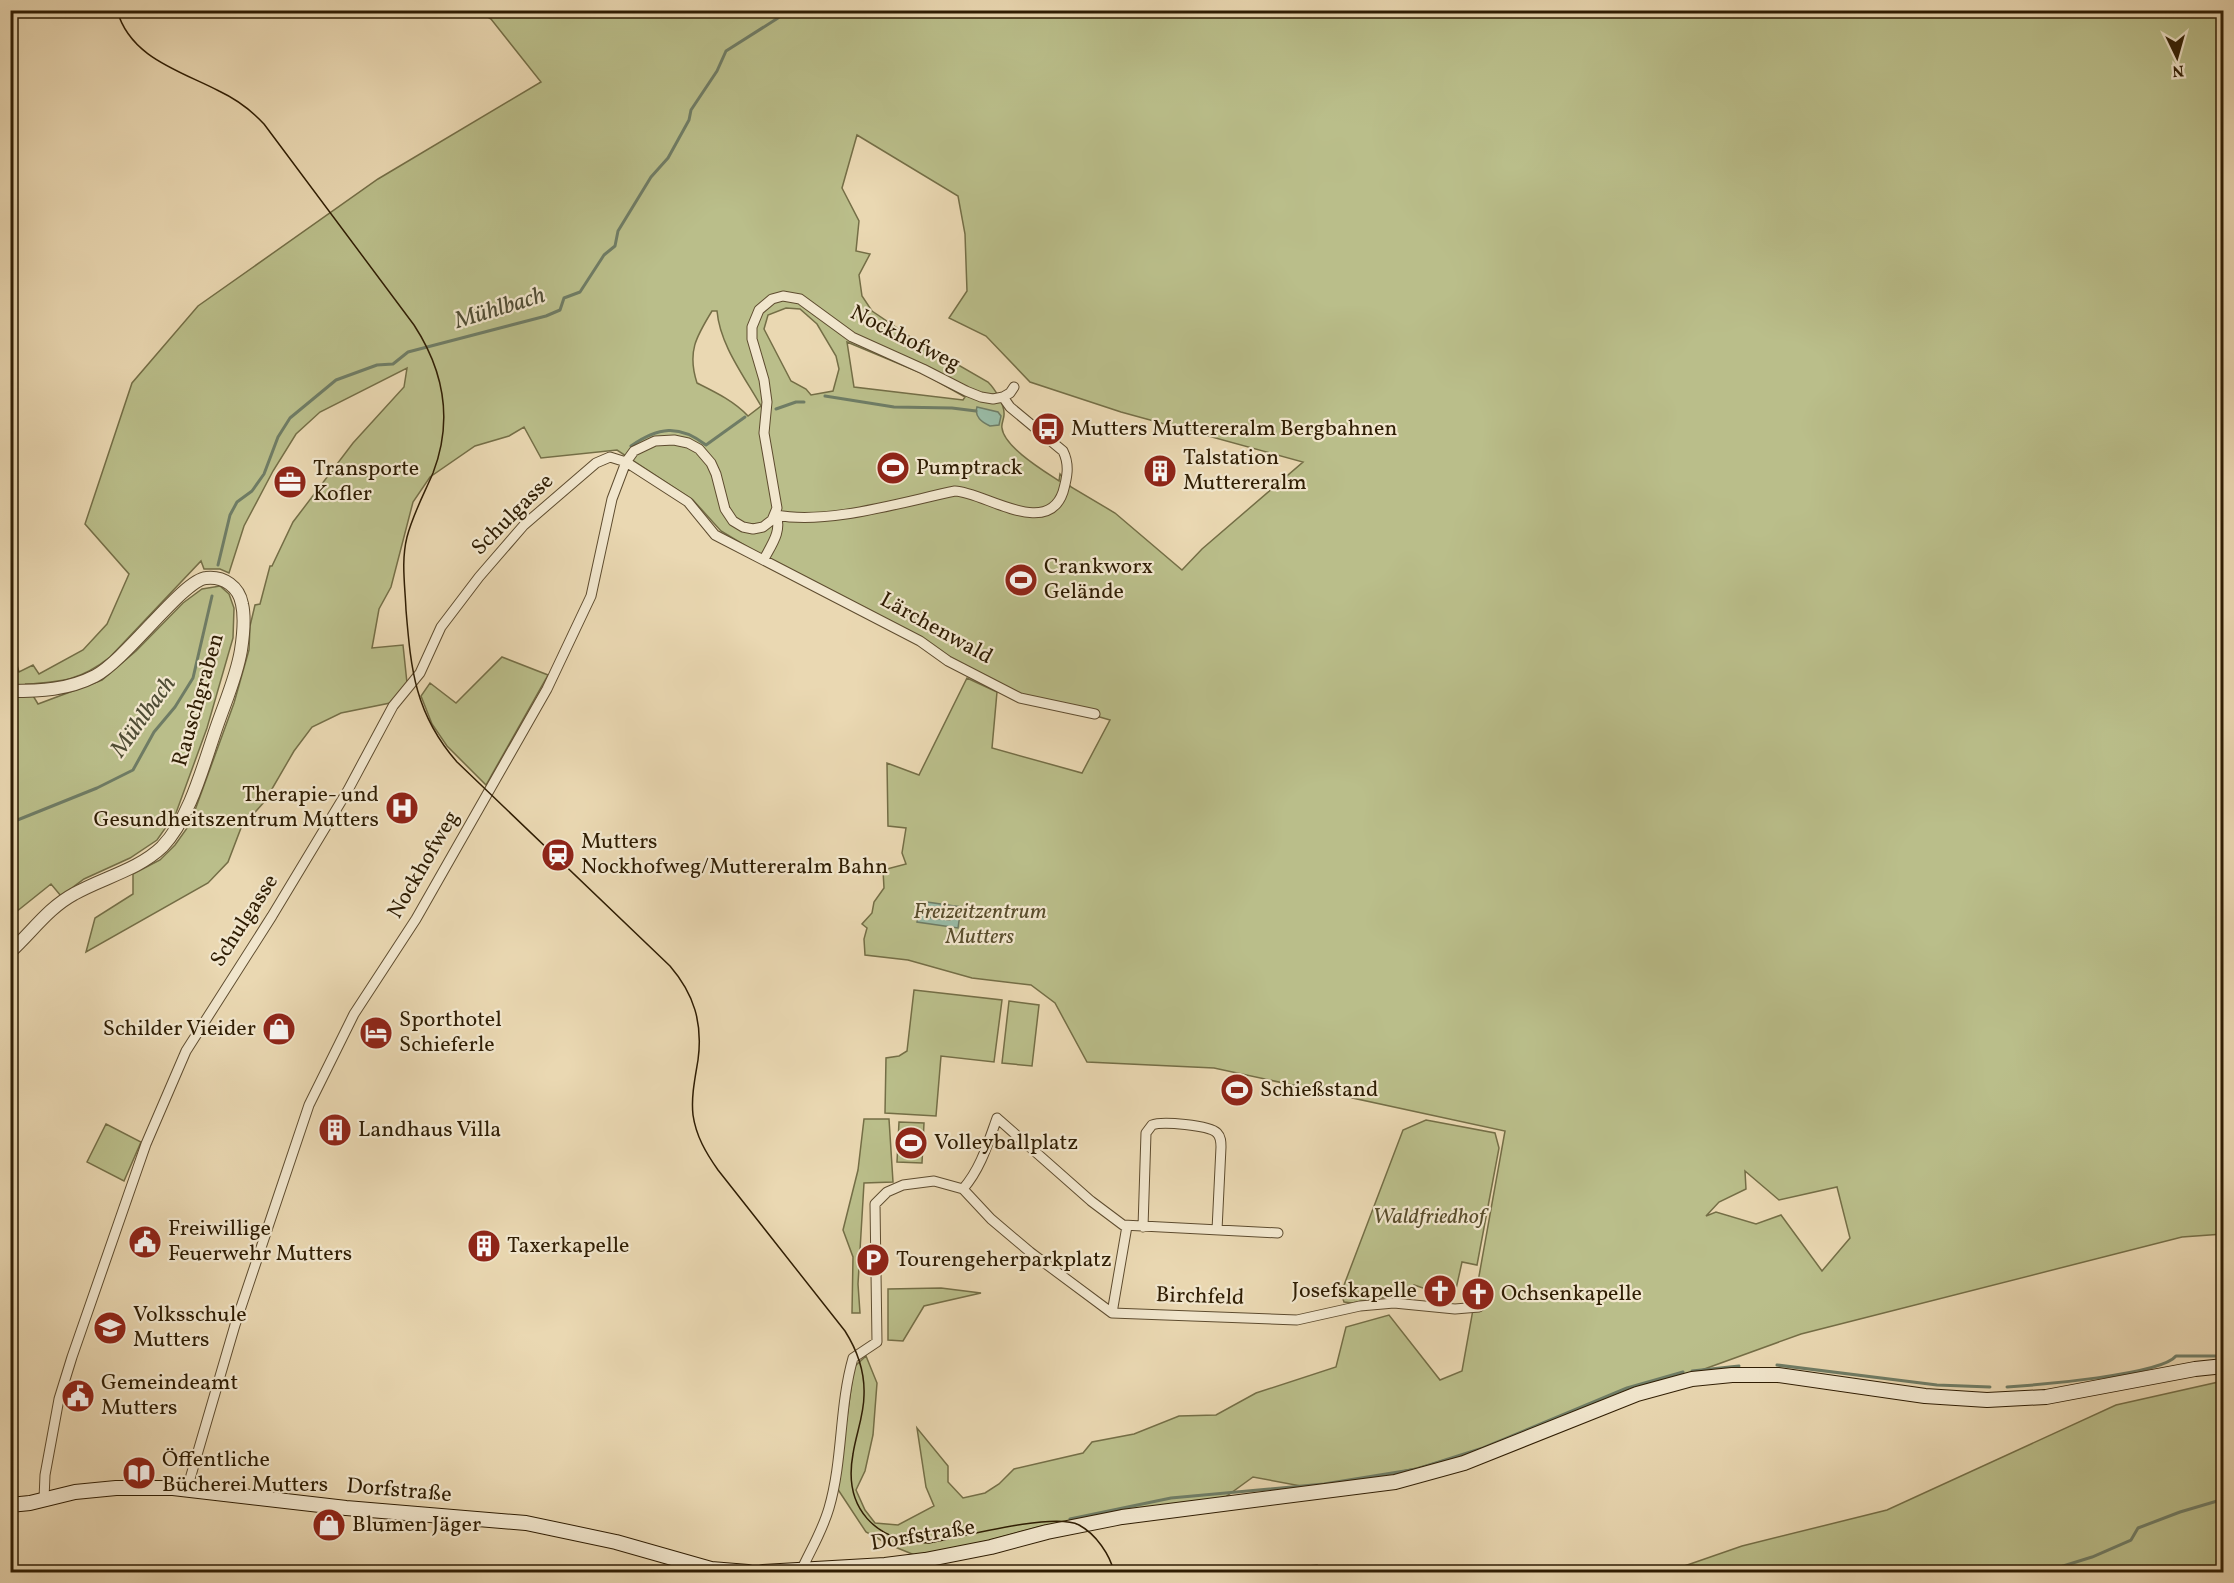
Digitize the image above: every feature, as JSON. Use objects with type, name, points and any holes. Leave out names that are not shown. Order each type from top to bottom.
[{"type":"main road","name":"Dorfstraße","points":[[763,1572],[885,1565],[925,1560],[958,1555],[1047,1532],[1122,1517],[1374,1485],[1416,1477],[1464,1463],[1636,1394],[1692,1379],[1732,1375],[1778,1375],[1925,1396],[1987,1400],[2046,1397],[2223,1366]]},
{"type":"main road","name":"Dorfstraße","points":[[10,1505],[30,1503],[65,1493],[154,1487],[346,1508],[526,1523],[616,1542],[711,1569],[748,1572]]},
{"type":"street","name":"Nockhofweg","points":[[776,515],[777,508],[764,433],[767,402],[764,380],[751,331],[755,315],[772,299],[783,297],[800,299],[852,337],[981,398],[1003,397]]},
{"type":"street","points":[[776,515],[793,518],[832,515],[955,491],[969,493],[1019,511],[1038,512],[1053,506],[1061,496],[1068,466],[1063,451],[1010,408],[1003,397],[1014,387]]},
{"type":"street","points":[[626,462],[634,451],[655,441],[668,439],[688,443],[704,453],[713,467],[725,509],[733,521],[742,527],[758,529],[768,524],[776,515]]},
{"type":"street","name":"Schulgasse","points":[[44,1499],[45,1475],[58,1407],[72,1357],[146,1144],[187,1049],[348,790],[393,706],[420,673],[441,627],[479,577],[524,525],[600,460],[610,457],[626,462]]},
{"type":"street","name":"Nockhofweg","points":[[187,1490],[235,1324],[309,1105],[354,1014],[416,919],[548,689],[591,596],[612,499],[626,462]]},
{"type":"street","name":"Lärchenwald","points":[[626,462],[688,502],[715,535],[920,641],[948,661],[1020,698],[1095,714]]},
{"type":"street","points":[[764,559],[777,534],[779,523],[776,515]]},
{"type":"street","name":"Rauschgraben","points":[[10,691],[59,688],[75,685],[96,676],[138,640],[196,580],[214,578],[236,589],[243,610],[241,650],[198,778],[173,834],[161,848],[143,861],[72,895],[45,915],[10,952]]},
{"type":"street","points":[[963,1189],[972,1178],[983,1157],[997,1118],[1091,1201],[1114,1220],[1127,1226],[1278,1233]]},
{"type":"street","points":[[1143,1227],[1146,1133],[1152,1125],[1165,1123],[1208,1129],[1220,1137],[1217,1230]]},
{"type":"street","points":[[801,1571],[818,1540],[830,1507],[853,1358],[877,1342],[875,1204],[887,1192],[903,1185],[934,1181],[963,1189],[991,1219],[1030,1252],[1112,1313],[1127,1226]]},
{"type":"street","name":"Birchfeld","points":[[1112,1313],[1297,1320],[1360,1306],[1394,1303],[1455,1309],[1479,1307]]},
{"type":"green space","name":"Freizeitzentrum Mutters","points":[[478,11],[2223,11],[2223,1234],[2182,1237],[1801,1334],[1483,1449],[1417,1468],[1317,1489],[1253,1477],[1224,1498],[1042,1526],[917,1556],[866,1532],[837,1488],[854,1367],[866,1356],[877,1383],[873,1435],[865,1471],[856,1490],[865,1510],[875,1523],[898,1525],[934,1506],[926,1487],[917,1428],[948,1466],[948,1482],[963,1498],[985,1493],[999,1484],[1014,1469],[1083,1453],[1092,1442],[1134,1434],[1179,1416],[1216,1415],[1256,1393],[1336,1367],[1346,1327],[1389,1315],[1440,1380],[1462,1371],[1505,1131],[1214,1068],[1087,1062],[1055,1003],[1031,985],[972,978],[908,960],[865,955],[864,939],[867,928],[862,924],[872,913],[874,902],[884,888],[883,870],[906,864],[902,853],[906,828],[888,826],[887,763],[919,775],[967,678],[997,692],[992,748],[1082,773],[1110,720],[1020,694],[976,676],[721,531],[693,500],[617,450],[541,458],[524,427],[509,436],[475,446],[430,477],[413,502],[391,587],[379,609],[372,648],[403,645],[407,683],[390,703],[341,713],[312,727],[294,751],[265,801],[241,828],[228,862],[208,883],[86,952],[95,918],[133,894],[133,874],[160,860],[175,845],[190,824],[234,703],[249,650],[250,626],[255,605],[260,604],[270,566],[293,522],[353,443],[404,387],[407,368],[320,412],[296,434],[273,471],[244,526],[229,573],[220,569],[204,569],[201,561],[100,665],[71,678],[26,684],[38,704],[102,680],[136,651],[183,603],[202,589],[220,586],[229,594],[234,608],[233,638],[207,728],[176,813],[157,840],[130,858],[84,879],[61,896],[51,884],[11,916],[11,659],[16,662],[19,672],[33,665],[39,674],[83,650],[107,624],[129,574],[85,524],[132,383],[198,306],[378,179],[541,82],[491,19]],"holes":[[[857,135],[958,196],[965,234],[967,291],[949,318],[986,336],[1030,382],[1121,412],[1303,462],[1202,549],[1182,570],[1115,513],[1071,487],[1060,474],[1059,481],[1017,450],[1004,435],[1003,407],[988,382],[915,340],[872,311],[862,296],[859,275],[870,254],[856,251],[859,221],[842,188]],[[786,308],[800,309],[817,324],[836,356],[839,369],[833,391],[811,395],[806,389],[791,381],[764,329],[768,315]],[[712,311],[717,311],[728,348],[761,406],[748,416],[730,401],[697,383],[693,353],[698,337]],[[847,342],[926,375],[965,397],[963,400],[854,387]],[[1745,1171],[1779,1200],[1837,1187],[1850,1238],[1822,1271],[1781,1215],[1756,1224],[1716,1212],[1706,1216],[1719,1202],[1746,1189]]]},
{"type":"green space","points":[[502,657],[548,675],[486,785],[447,746],[432,724],[421,696],[430,683],[456,703]]},
{"type":"green space","points":[[914,990],[1002,1000],[994,1062],[941,1056],[936,1116],[885,1113],[886,1058],[899,1056],[907,1051]]},
{"type":"green space","points":[[1009,1001],[1039,1005],[1032,1066],[1002,1063]]},
{"type":"green space","points":[[864,1119],[889,1119],[893,1182],[864,1183],[858,1284],[860,1313],[852,1313],[853,1257],[843,1230],[858,1170]]},
{"type":"green space","name":"Waldfriedhof","points":[[1426,1120],[1495,1133],[1499,1148],[1477,1265],[1462,1262],[1456,1289],[1423,1288],[1414,1285],[1410,1293],[1352,1303],[1344,1302],[1341,1293],[1403,1130]]},
{"type":"green space","name":"Volleyballplatz","points":[[899,1122],[924,1123],[922,1163],[897,1162]]},
{"type":"green space","points":[[106,1124],[141,1142],[124,1181],[87,1162]]},
{"type":"green space","points":[[941,1288],[981,1293],[924,1306],[903,1341],[888,1340],[888,1289]]},
{"type":"green space","points":[[2223,1381],[2223,1572],[1667,1572],[1742,1546],[1887,1510],[2116,1405]]},
{"type":"green space","points":[[1317,1565],[1318,1572],[1269,1572],[1269,1570]]},
{"type":"water","points":[[977,407],[998,412],[1001,416],[999,425],[990,426],[982,421],[977,414]]},
{"type":"water","points":[[920,901],[961,907],[958,928],[917,922]]},
{"type":"waterway","name":"Mühlbach","points":[[218,565],[230,515],[237,502],[252,491],[264,474],[278,437],[290,418],[336,380],[377,365],[393,364],[408,352],[546,316],[560,310],[564,298],[580,292],[604,255],[615,246],[618,231],[651,177],[668,158],[689,120],[691,110],[717,71],[726,51],[778,18],[786,10]]},
{"type":"waterway","points":[[825,396],[894,407],[952,408],[976,411]]},
{"type":"waterway","points":[[776,409],[796,402],[804,402]]},
{"type":"waterway","points":[[631,446],[650,435],[668,430],[687,434],[706,445],[745,417]]},
{"type":"waterway","name":"Mühlbach","points":[[10,823],[97,788],[133,770],[154,732],[175,707],[193,678],[212,596]]},
{"type":"waterway","points":[[2007,1387],[2124,1374],[2166,1363],[2176,1356],[2224,1356]]},
{"type":"waterway","points":[[1777,1365],[1937,1385],[1990,1387]]},
{"type":"waterway","points":[[1692,1371],[1739,1366]]},
{"type":"waterway","points":[[1070,1519],[1171,1498],[1324,1484],[1417,1469],[1483,1448],[1627,1388],[1683,1372]]},
{"type":"waterway","points":[[2044,1572],[2092,1557],[2131,1540],[2138,1528],[2224,1499]]},
{"type":"tram line","points":[[117,10],[133,40],[145,51],[173,69],[231,98],[264,124],[414,325],[424,342],[438,378],[444,415],[439,454],[415,512],[405,546],[406,610],[410,652],[413,672],[424,709],[443,744],[457,762],[670,966],[691,998],[698,1021],[699,1034],[694,1087],[694,1123],[702,1144],[718,1170],[845,1331],[859,1361],[864,1386],[864,1402],[851,1473],[858,1506],[879,1529],[910,1541],[929,1543],[1029,1523],[1049,1521],[1079,1525],[1101,1546],[1114,1572]]},
{"type":"place","name":"Mutters Muttereralm Bergbahnen","points":[[1048,429]]},
{"type":"place","name":"Pumptrack","points":[[893,468]]},
{"type":"place","name":"Talstation Muttereralm","points":[[1160,471]]},
{"type":"place","name":"Transporte Kofler","points":[[290,482]]},
{"type":"place","name":"Crankworx Gelände","points":[[1021,580]]},
{"type":"place","name":"Therapie- und Gesundheitszentrum Mutters","points":[[402,808]]},
{"type":"place","name":"Mutters Nockhofweg/Muttereralm Bahn","points":[[558,855]]},
{"type":"place","name":"Schilder Vieider","points":[[279,1029]]},
{"type":"place","name":"Sporthotel Schieferle","points":[[376,1033]]},
{"type":"place","name":"Schießstand","points":[[1237,1090]]},
{"type":"place","name":"Landhaus Villa","points":[[335,1130]]},
{"type":"place","name":"Volleyballplatz","points":[[911,1143]]},
{"type":"place","name":"Freiwillige Feuerwehr Mutters","points":[[145,1242]]},
{"type":"place","name":"Taxerkapelle","points":[[484,1246]]},
{"type":"place","name":"Tourengeherparkplatz","points":[[873,1260]]},
{"type":"place","name":"Josefskapelle","points":[[1440,1291]]},
{"type":"place","name":"Ochsenkapelle","points":[[1478,1294]]},
{"type":"place","name":"Volksschule Mutters","points":[[110,1328]]},
{"type":"place","name":"Gemeindeamt Mutters","points":[[78,1396]]},
{"type":"place","name":"Öffentliche Bücherei Mutters","points":[[139,1473]]},
{"type":"place","name":"Blumen Jäger","points":[[329,1525]]}]
